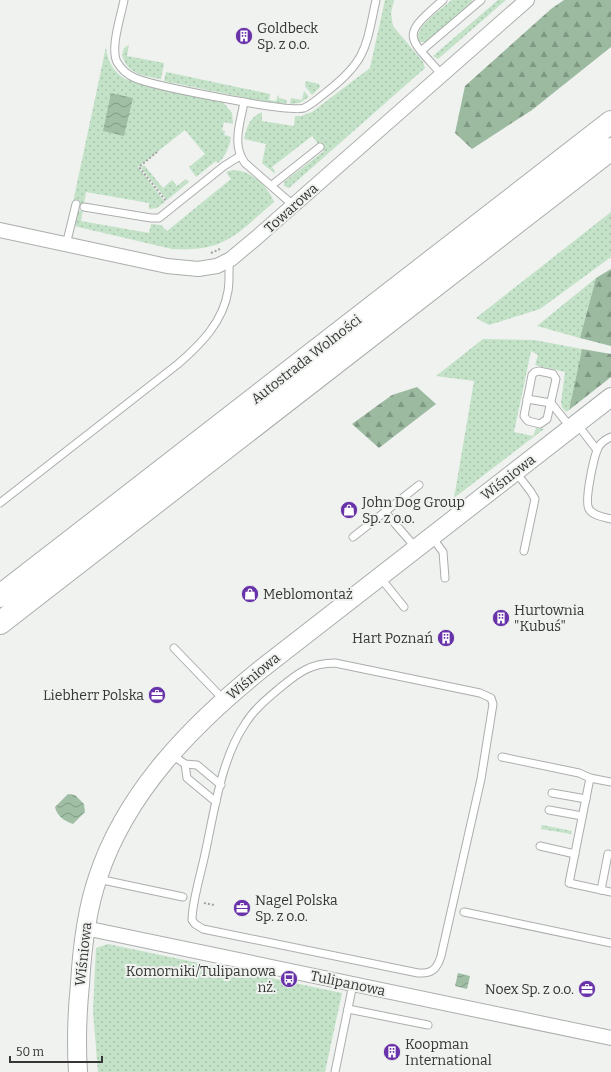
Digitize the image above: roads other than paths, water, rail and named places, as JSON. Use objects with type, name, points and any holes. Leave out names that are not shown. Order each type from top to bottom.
[{"type":"highway","name":"Autostrada Wolności","points":[[0,596],[611,122]]},
{"type":"highway","name":"Autostrada Wolności","points":[[0,623],[611,149]]},
{"type":"street","name":"Towarowa","points":[[0,230],[167,266],[198,269],[217,266],[228,252],[293,205],[527,0]]},
{"type":"street","name":"Wiśniowa","points":[[78,1072],[77,1024],[85,928],[97,879],[107,852],[125,818],[178,759],[224,700],[278,655],[611,397]]},
{"type":"street","name":"Tulipanowa","points":[[85,928],[611,1038]]},
{"type":"lane","points":[[124,0],[114,51],[117,62],[126,73],[144,81],[244,102],[292,110],[304,108],[314,102],[346,76],[359,60],[367,40],[376,0]]},
{"type":"lane","points":[[442,75],[421,51],[413,38],[414,26],[443,0]]},
{"type":"lane","points":[[421,51],[480,0]]},
{"type":"lane","points":[[244,102],[237,143],[240,156],[245,163],[272,185],[293,205]]},
{"type":"lane","points":[[272,185],[320,147]]},
{"type":"lane","points":[[84,207],[159,218],[224,166],[240,156]]},
{"type":"lane","points":[[66,245],[76,204]]},
{"type":"lane","points":[[450,257],[504,204]]},
{"type":"lane","points":[[447,266],[517,222]]},
{"type":"lane","points":[[0,503],[178,364],[199,345],[214,325],[225,304],[228,289],[228,252]]},
{"type":"lane","points":[[339,333],[403,293]]},
{"type":"lane","points":[[352,350],[412,293]]},
{"type":"lane","points":[[539,371],[551,373],[556,377],[547,419],[540,424],[528,421],[524,417],[527,399],[532,375],[535,372],[539,371]]},
{"type":"lane","points":[[527,399],[551,403],[598,450]]},
{"type":"lane","points":[[609,439],[598,450],[588,492],[588,506],[593,514],[611,518]]},
{"type":"lane","points":[[515,471],[531,492],[535,500],[524,551]]},
{"type":"lane","points":[[353,537],[419,485]]},
{"type":"lane","points":[[385,512],[416,548]]},
{"type":"lane","points":[[431,536],[443,552],[445,578]]},
{"type":"lane","points":[[379,576],[404,607]]},
{"type":"lane","points":[[174,648],[224,700]]},
{"type":"lane","points":[[335,663],[480,693],[490,698],[493,704],[484,763],[462,869],[441,956],[437,968],[432,972],[418,973],[203,929],[195,924],[192,915],[221,785],[230,754],[245,723],[262,703],[293,677],[308,667],[318,664],[335,663]]},
{"type":"lane","points":[[502,757],[579,773],[590,778],[611,782]]},
{"type":"lane","points":[[178,759],[197,765],[221,785]]},
{"type":"lane","points":[[178,759],[187,778],[216,802]]},
{"type":"lane","points":[[590,778],[569,883],[611,892]]},
{"type":"lane","points":[[552,793],[586,799]]},
{"type":"lane","points":[[549,810],[582,816]]},
{"type":"lane","points":[[540,846],[575,854]]},
{"type":"lane","points":[[601,890],[608,854]]},
{"type":"lane","points":[[97,879],[183,897]]},
{"type":"lane","points":[[464,912],[611,943]]},
{"type":"lane","points":[[335,1072],[353,984]]},
{"type":"lane","points":[[348,1009],[428,1025]]},
{"type":"water","points":[[111,93],[133,98],[124,136],[103,131]]},
{"type":"water","points":[[68,794],[75,795],[84,804],[85,812],[73,824],[61,818],[55,807]]},
{"type":"water","points":[[458,973],[470,976],[467,989],[455,986]]},
{"type":"place","name":"Goldbeck Sp. z o.o.","points":[[244,36]]},
{"type":"place","name":"John Dog Group Sp. z o.o.","points":[[349,510]]},
{"type":"place","name":"Meblomontaż","points":[[250,594]]},
{"type":"place","name":"Hurtownia \"Kubuś\"","points":[[501,618]]},
{"type":"place","name":"Hart Poznań","points":[[446,638]]},
{"type":"place","name":"Liebherr Polska","points":[[157,695]]},
{"type":"place","name":"Nagel Polska Sp. z o.o.","points":[[242,908]]},
{"type":"place","name":"Komorniki/Tulipanowa nż.","points":[[289,979]]},
{"type":"place","name":"Noex Sp. z o.o.","points":[[587,989]]},
{"type":"place","name":"Koopman International","points":[[392,1052]]}]
